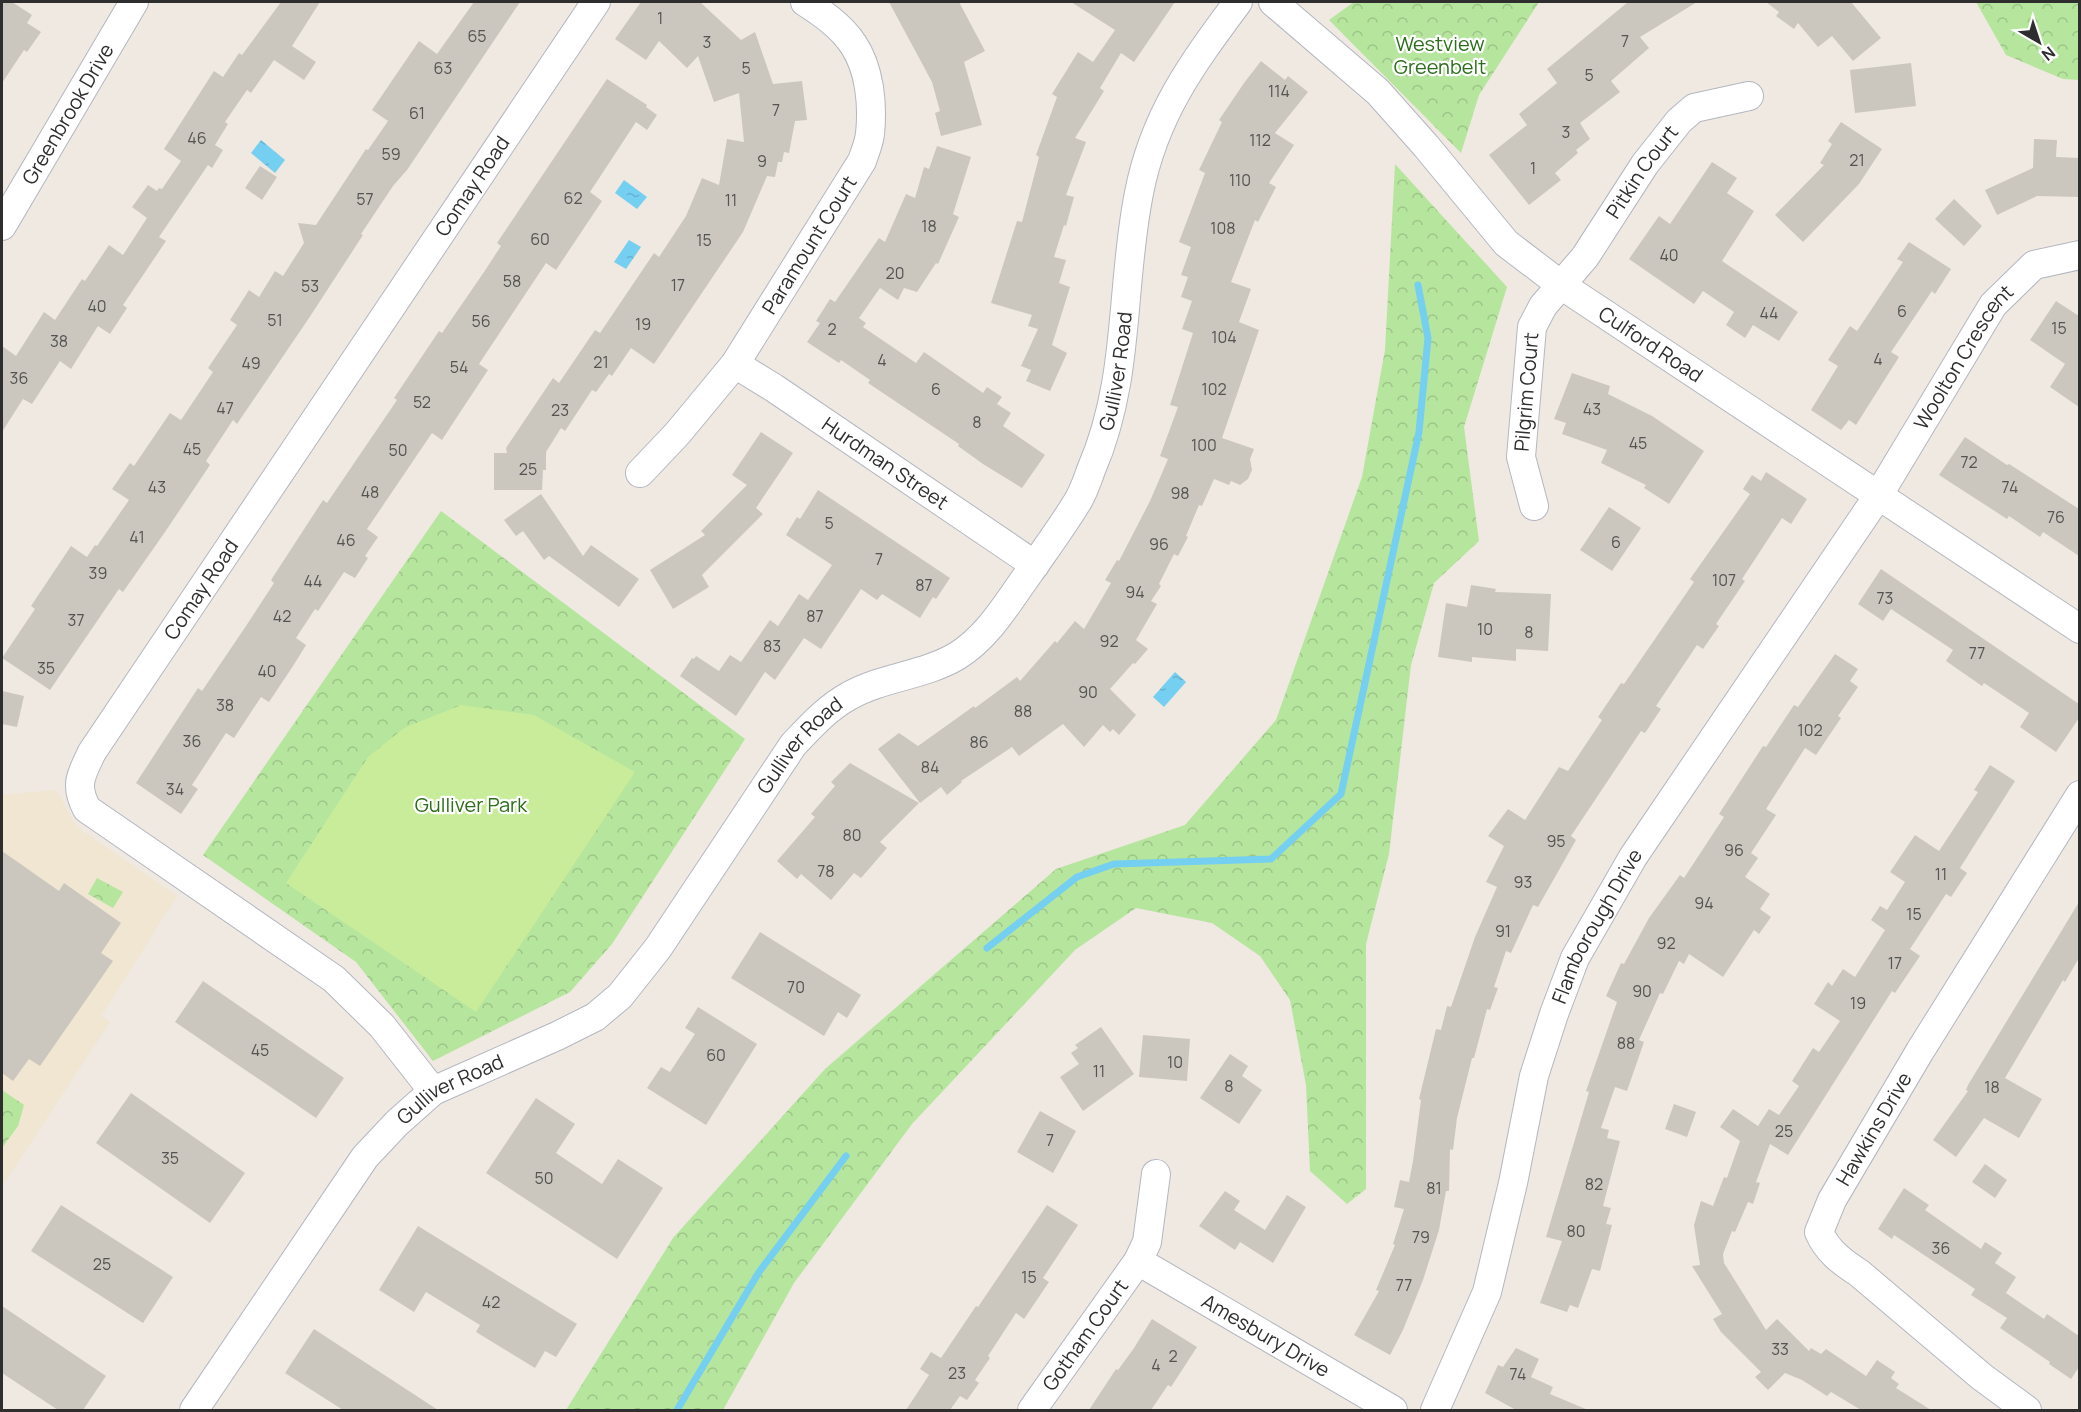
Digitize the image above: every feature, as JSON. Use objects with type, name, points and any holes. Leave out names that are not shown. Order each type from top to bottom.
[{"type":"street","name":"Greenbrook Drive","points":[[2,226],[134,2]]},
{"type":"street","name":"Comay Road","points":[[433,1091],[382,1026],[334,979],[87,809],[81,796],[80,778],[92,752],[596,2]]},
{"type":"street","name":"Paramount Court","points":[[640,473],[677,434],[735,363],[862,161],[870,135],[868,85],[864,63],[852,42],[829,18],[804,2]]},
{"type":"street","name":"Gulliver Road","points":[[194,1410],[365,1157],[397,1123],[433,1091],[595,1017],[620,996],[658,948],[788,752],[817,719],[848,696],[917,673],[957,656],[990,628],[1078,502],[1097,457],[1111,417],[1121,356],[1138,194],[1152,145],[1163,116],[1180,84],[1238,2]]},
{"type":"street","name":"Culford Road","points":[[1273,2],[1378,92],[1506,243],[1561,285],[2079,629]]},
{"type":"street","name":"Pitkin Court","points":[[1561,285],[1585,257],[1645,164],[1679,121],[1694,108],[1749,96]]},
{"type":"street","name":"Woolton Crescent","points":[[1878,496],[1993,305],[2034,265],[2079,255]]},
{"type":"street","name":"Pilgrim Court","points":[[1534,506],[1521,457],[1532,327],[1543,306],[1561,285]]},
{"type":"street","name":"Hurdman Street","points":[[735,363],[1035,565]]},
{"type":"street","name":"Flamborough Drive","points":[[1436,1410],[1487,1292],[1513,1183],[1534,1076],[1575,958],[1633,857],[1878,496]]},
{"type":"street","name":"Hawkins Drive","points":[[2027,1410],[1982,1377],[1859,1273],[1841,1261],[1824,1245],[1818,1232],[1832,1200],[1920,1051],[2079,795]]},
{"type":"street","name":"Gotham Court","points":[[1032,1410],[1138,1261],[1147,1242],[1156,1174]]},
{"type":"street","name":"Amesbury Drive","points":[[1138,1261],[1393,1410]]},
{"type":"shaded area","points":[[56,790],[77,827],[177,896],[101,1016],[110,1022],[2,1186],[2,795]]},
{"type":"green space","name":"Westview Greenbelt","points":[[1354,2],[1539,2],[1479,95],[1461,153],[1329,20]]},
{"type":"green space","points":[[1976,2],[2079,2],[2079,80],[2063,79],[2006,55]]},
{"type":"green space","points":[[1395,164],[1507,287],[1464,427],[1479,541],[1434,583],[1411,665],[1389,854],[1366,944],[1366,1189],[1347,1204],[1310,1171],[1306,1085],[1290,1000],[1260,956],[1212,923],[1136,908],[1075,950],[912,1124],[794,1283],[723,1410],[566,1410],[673,1238],[825,1069],[1056,869],[1185,825],[1276,720],[1362,477],[1385,350]]},
{"type":"green space","name":"Gulliver Park","points":[[441,511],[745,739],[612,944],[570,992],[433,1061],[356,962],[203,855]]},
{"type":"green space","points":[[461,705],[534,715],[635,772],[476,1012],[286,883],[368,757],[404,728]]},
{"type":"green space","points":[[97,878],[123,892],[113,908],[88,894]]},
{"type":"green space","points":[[2,1090],[24,1105],[18,1126],[2,1148]]},
{"type":"water","points":[[261,140],[285,160],[275,173],[251,153]]},
{"type":"water","points":[[624,180],[647,197],[637,209],[615,193]]},
{"type":"water","points":[[629,240],[641,247],[626,269],[614,262]]},
{"type":"water","points":[[1175,672],[1186,682],[1164,707],[1153,697]]},
{"type":"building","points":[[2,2],[12,2],[32,15],[27,23],[41,32],[27,52],[24,50],[2,83]]},
{"type":"building","points":[[281,2],[320,2],[292,46],[316,62],[304,80],[274,60],[251,93],[247,90],[225,122],[228,124],[215,145],[223,150],[212,168],[208,165],[159,237],[166,241],[123,305],[127,308],[110,334],[98,326],[71,369],[60,361],[32,404],[23,399],[2,432],[2,346],[16,356],[44,312],[55,320],[82,279],[85,281],[109,245],[123,255],[147,218],[132,207],[148,185],[157,191],[159,188],[162,189],[181,161],[164,149],[214,71],[223,77],[239,53],[242,55]]},
{"type":"building","points":[[474,2],[520,2],[407,170],[393,186],[309,318],[237,424],[233,420],[206,461],[210,465],[123,592],[119,589],[50,690],[2,658],[35,609],[31,606],[71,546],[87,557],[129,500],[112,489],[130,463],[134,466],[170,413],[181,420],[213,372],[208,368],[237,325],[230,320],[249,290],[259,297],[275,271],[283,276],[304,243],[298,223],[316,225],[366,149],[368,150],[388,121],[372,110],[419,41],[437,54]]},
{"type":"building","points":[[641,2],[700,2],[741,40],[755,32],[773,84],[802,81],[807,120],[795,121],[789,153],[784,152],[782,162],[778,162],[775,177],[767,176],[743,232],[654,364],[631,348],[612,376],[609,374],[596,392],[592,390],[565,431],[561,428],[546,452],[546,470],[543,470],[542,490],[494,490],[494,453],[507,453],[506,448],[553,378],[559,383],[595,330],[600,333],[654,253],[659,257],[686,216],[702,178],[719,185],[727,139],[744,142],[739,93],[714,102],[698,56],[687,68],[659,41],[646,60],[615,39]]},
{"type":"building","points":[[889,2],[959,2],[985,51],[964,62],[982,125],[941,136],[935,113],[940,111],[932,82]]},
{"type":"building","points":[[1071,2],[1175,2],[1134,62],[1121,53],[1100,88],[1104,91],[1075,138],[1086,142],[1066,195],[1074,197],[1054,257],[1066,260],[1059,283],[1070,287],[1052,345],[1067,353],[1050,391],[1026,381],[1031,370],[1021,366],[1038,329],[1028,326],[1032,315],[991,303],[1017,221],[1022,222],[1039,157],[1036,155],[1057,97],[1052,94],[1078,52],[1093,62],[1115,30]]},
{"type":"building","points":[[1628,2],[1697,2],[1640,37],[1649,48],[1611,81],[1620,92],[1580,123],[1590,139],[1576,150],[1578,153],[1555,173],[1561,180],[1529,205],[1489,155],[1527,125],[1519,114],[1557,83],[1547,69]]},
{"type":"building","points":[[1766,2],[1851,2],[1881,38],[1853,61],[1832,36],[1818,47],[1798,23],[1794,29],[1776,16],[1779,12]]},
{"type":"building","points":[[1261,61],[1285,80],[1288,76],[1308,92],[1275,133],[1294,145],[1269,183],[1276,187],[1258,222],[1255,220],[1231,282],[1251,289],[1239,322],[1259,330],[1222,438],[1254,449],[1250,459],[1252,470],[1248,479],[1240,485],[1231,481],[1229,485],[1214,479],[1202,506],[1199,505],[1186,536],[1188,537],[1178,556],[1174,554],[1159,584],[1161,586],[1151,601],[1157,604],[1136,640],[1148,649],[1110,689],[1136,715],[1119,735],[1113,729],[1110,732],[1103,725],[1084,747],[1063,724],[1019,756],[1012,747],[961,781],[947,795],[941,787],[920,803],[878,749],[899,733],[918,746],[1017,677],[1020,681],[1075,621],[1084,629],[1111,583],[1105,580],[1117,560],[1119,561],[1150,501],[1168,459],[1160,456],[1178,407],[1170,405],[1193,333],[1182,329],[1192,301],[1181,297],[1188,277],[1181,275],[1191,247],[1179,242],[1205,173],[1199,170],[1222,122],[1219,120]]},
{"type":"building","points":[[1911,63],[1916,106],[1855,113],[1850,70]]},
{"type":"building","points":[[607,79],[647,105],[646,107],[657,115],[647,130],[636,122],[590,192],[602,201],[556,270],[546,263],[479,364],[488,370],[442,440],[432,433],[367,529],[378,537],[365,556],[368,558],[355,578],[344,572],[318,611],[315,609],[296,638],[306,645],[293,666],[269,702],[261,697],[234,738],[226,733],[192,785],[198,789],[181,814],[136,783],[198,688],[202,691],[246,626],[274,583],[271,580],[323,500],[327,503],[397,400],[394,398],[439,331],[442,333],[484,272],[501,246],[497,243]]},
{"type":"building","points":[[1841,122],[1882,149],[1859,184],[1803,242],[1775,215],[1824,165],[1820,163],[1832,144],[1828,141]]},
{"type":"building","points":[[2034,139],[2057,140],[2056,157],[2079,158],[2079,197],[2037,196],[1997,215],[1985,190],[2033,168]]},
{"type":"building","points":[[937,146],[971,157],[953,214],[959,217],[938,264],[936,263],[917,292],[904,288],[898,300],[880,288],[859,318],[866,323],[863,327],[916,363],[924,352],[983,393],[987,387],[1002,397],[997,404],[1011,413],[1003,426],[1045,455],[1022,488],[983,464],[958,446],[959,444],[868,383],[870,380],[841,360],[839,363],[807,342],[820,323],[816,321],[830,299],[835,302],[879,238],[885,242],[906,194],[915,198],[924,167],[929,169]]},
{"type":"building","points":[[1712,162],[1737,178],[1727,193],[1754,211],[1722,261],[1798,312],[1779,341],[1753,325],[1745,338],[1726,325],[1734,312],[1703,291],[1694,304],[1629,259],[1659,216],[1670,224]]},
{"type":"building","points":[[260,166],[277,177],[262,200],[245,188]]},
{"type":"building","points":[[1954,199],[1982,226],[1964,246],[1935,219]]},
{"type":"building","points":[[1909,242],[1951,269],[1935,294],[1932,291],[1891,352],[1899,357],[1856,425],[1849,420],[1841,430],[1811,410],[1838,366],[1828,360],[1850,326],[1857,331],[1903,262],[1897,259]]},
{"type":"building","points":[[2056,301],[2079,316],[2079,407],[2050,387],[2065,364],[2030,340]]},
{"type":"building","points":[[1572,373],[1610,386],[1608,394],[1652,416],[1704,451],[1669,504],[1644,488],[1646,485],[1601,463],[1607,450],[1562,434],[1566,423],[1554,419]]},
{"type":"building","points":[[761,432],[793,453],[756,508],[763,514],[702,575],[709,587],[673,609],[650,570],[705,535],[701,531],[747,485],[732,475]]},
{"type":"building","points":[[1965,437],[2079,509],[2079,556],[2043,532],[2040,537],[2009,516],[2007,519],[1939,475]]},
{"type":"building","points":[[1766,472],[1807,499],[1791,524],[1782,518],[1742,579],[1745,581],[1716,624],[1719,626],[1703,649],[1697,645],[1656,706],[1661,709],[1645,733],[1641,731],[1571,836],[1576,840],[1538,907],[1533,905],[1511,953],[1506,951],[1494,987],[1498,988],[1490,1010],[1487,1009],[1457,1118],[1453,1150],[1450,1149],[1449,1191],[1446,1191],[1439,1230],[1423,1280],[1403,1330],[1390,1355],[1354,1335],[1379,1291],[1376,1290],[1395,1245],[1393,1244],[1404,1209],[1394,1207],[1400,1180],[1409,1182],[1421,1100],[1419,1099],[1436,1029],[1441,1030],[1447,1006],[1451,1007],[1475,937],[1497,887],[1486,882],[1504,846],[1488,836],[1508,809],[1525,820],[1559,767],[1568,771],[1602,720],[1598,717],[1621,683],[1624,684],[1694,582],[1690,579],[1750,494],[1743,489],[1752,475],[1761,481]]},
{"type":"building","points":[[818,490],[950,578],[936,599],[933,597],[920,618],[882,594],[877,600],[861,589],[821,649],[804,638],[775,680],[765,672],[736,716],[680,676],[692,658],[696,656],[719,671],[730,655],[741,662],[770,620],[778,626],[799,594],[808,600],[832,565],[786,535],[797,517],[800,519]]},
{"type":"building","points":[[541,494],[583,556],[591,545],[639,579],[619,607],[549,556],[544,560],[523,531],[516,536],[504,520]]},
{"type":"building","points":[[1609,507],[1641,528],[1612,571],[1580,550]]},
{"type":"building","points":[[1881,569],[2079,704],[2079,718],[2056,752],[2020,727],[2029,713],[1984,683],[1982,686],[1946,661],[1953,650],[1891,609],[1883,621],[1858,604]]},
{"type":"building","points":[[1471,585],[1496,589],[1495,592],[1551,594],[1548,651],[1516,649],[1516,661],[1472,657],[1472,662],[1438,657],[1446,603],[1467,607]]},
{"type":"building","points":[[1835,654],[1858,669],[1850,681],[1858,687],[1838,716],[1841,718],[1816,755],[1805,748],[1766,809],[1776,815],[1751,853],[1758,858],[1745,877],[1770,894],[1760,909],[1771,917],[1759,934],[1754,930],[1723,977],[1689,954],[1684,964],[1679,961],[1663,994],[1660,993],[1639,1040],[1644,1042],[1627,1091],[1615,1087],[1601,1128],[1609,1130],[1607,1138],[1620,1141],[1603,1206],[1611,1208],[1606,1224],[1612,1225],[1600,1271],[1592,1269],[1578,1308],[1570,1305],[1567,1312],[1540,1303],[1562,1241],[1546,1237],[1589,1092],[1586,1091],[1617,1002],[1606,996],[1621,963],[1624,964],[1649,918],[1680,875],[1684,878],[1724,817],[1719,814],[1763,746],[1766,747],[1794,705],[1798,707]]},
{"type":"building","points":[[2,691],[24,696],[17,727],[2,724]]},
{"type":"building","points":[[850,763],[919,803],[880,842],[887,848],[861,878],[854,873],[831,900],[801,874],[797,879],[777,861],[815,817],[811,814],[835,786],[831,782]]},
{"type":"building","points":[[1990,765],[2015,781],[1960,868],[1967,873],[1951,897],[1946,894],[1910,949],[1920,956],[1895,993],[1892,991],[1788,1155],[1770,1144],[1756,1182],[1760,1183],[1753,1204],[1748,1202],[1735,1232],[1732,1231],[1723,1254],[1724,1263],[1766,1330],[1777,1319],[1809,1351],[1811,1348],[1821,1354],[1826,1349],[1866,1376],[1877,1360],[1895,1372],[1891,1378],[1899,1384],[1896,1388],[1931,1410],[1861,1410],[1831,1392],[1827,1396],[1802,1380],[1785,1373],[1768,1390],[1755,1377],[1761,1372],[1721,1332],[1713,1319],[1722,1314],[1692,1266],[1700,1265],[1694,1225],[1701,1201],[1713,1206],[1724,1177],[1727,1178],[1740,1141],[1720,1127],[1733,1109],[1758,1126],[1769,1109],[1779,1115],[1799,1086],[1792,1081],[1813,1048],[1819,1052],[1840,1021],[1814,1004],[1828,982],[1832,986],[1843,969],[1855,977],[1885,930],[1871,920],[1880,906],[1887,910],[1905,882],[1890,872],[1915,835],[1939,851],[1978,792],[1974,790]]},
{"type":"building","points":[[2,851],[59,891],[64,883],[121,923],[101,953],[113,961],[40,1066],[29,1059],[13,1081],[2,1073]]},
{"type":"building","points":[[2079,902],[2079,958],[2065,982],[2063,980],[2005,1078],[2042,1099],[2019,1138],[1984,1118],[1956,1157],[1933,1140],[1968,1091],[1966,1090],[1968,1085]]},
{"type":"building","points":[[760,932],[861,995],[847,1018],[838,1012],[824,1036],[731,978]]},
{"type":"building","points":[[203,981],[344,1078],[316,1118],[175,1022]]},
{"type":"building","points":[[698,1007],[757,1044],[706,1125],[647,1088],[661,1067],[670,1072],[695,1034],[685,1028]]},
{"type":"building","points":[[1101,1027],[1134,1074],[1083,1111],[1060,1077],[1079,1064],[1071,1053],[1078,1048],[1075,1045]]},
{"type":"building","points":[[1143,1035],[1190,1039],[1187,1081],[1139,1077]]},
{"type":"building","points":[[1230,1054],[1248,1066],[1242,1076],[1262,1090],[1239,1124],[1200,1098]]},
{"type":"building","points":[[131,1093],[245,1173],[210,1223],[96,1143]]},
{"type":"building","points":[[536,1098],[575,1124],[556,1153],[602,1184],[618,1159],[663,1188],[617,1259],[486,1173]]},
{"type":"building","points":[[1674,1104],[1696,1112],[1687,1137],[1665,1129]]},
{"type":"building","points":[[1040,1111],[1076,1131],[1053,1173],[1017,1152]]},
{"type":"building","points":[[1985,1164],[2007,1180],[1995,1198],[1972,1182]]},
{"type":"building","points":[[1904,1188],[1929,1205],[1925,1210],[1981,1249],[1985,1242],[2002,1253],[1995,1263],[2016,1277],[2006,1293],[2044,1319],[2047,1314],[2079,1336],[2079,1367],[2071,1379],[2000,1328],[2007,1318],[1971,1295],[1975,1289],[1894,1235],[1892,1239],[1878,1229]]},
{"type":"building","points":[[1225,1191],[1240,1201],[1234,1210],[1265,1230],[1287,1195],[1306,1207],[1273,1263],[1240,1242],[1235,1250],[1199,1226]]},
{"type":"building","points":[[61,1205],[173,1277],[143,1323],[31,1251]]},
{"type":"building","points":[[1047,1205],[1078,1225],[1043,1278],[1049,1282],[1024,1319],[1016,1313],[988,1356],[990,1358],[975,1380],[979,1383],[967,1400],[960,1396],[950,1410],[906,1410],[929,1375],[920,1369],[931,1352],[941,1358]]},
{"type":"building","points":[[418,1226],[577,1324],[556,1357],[545,1351],[535,1368],[476,1332],[480,1325],[426,1292],[414,1312],[379,1290]]},
{"type":"building","points":[[2,1306],[106,1376],[83,1410],[58,1410],[2,1373]]},
{"type":"building","points":[[1152,1319],[1197,1347],[1171,1387],[1168,1385],[1151,1410],[1089,1410],[1116,1369],[1118,1370],[1134,1348]]},
{"type":"building","points":[[314,1329],[438,1410],[343,1410],[285,1373]]},
{"type":"building","points":[[1516,1348],[1539,1359],[1531,1377],[1553,1387],[1550,1394],[1588,1410],[1516,1410],[1485,1393],[1498,1365],[1503,1367]]},
{"type":"waterway","points":[[987,948],[1077,877],[1114,864],[1271,859],[1341,794],[1419,432],[1428,338],[1418,285]]},
{"type":"waterway","points":[[677,1410],[759,1272],[846,1156]]}]
